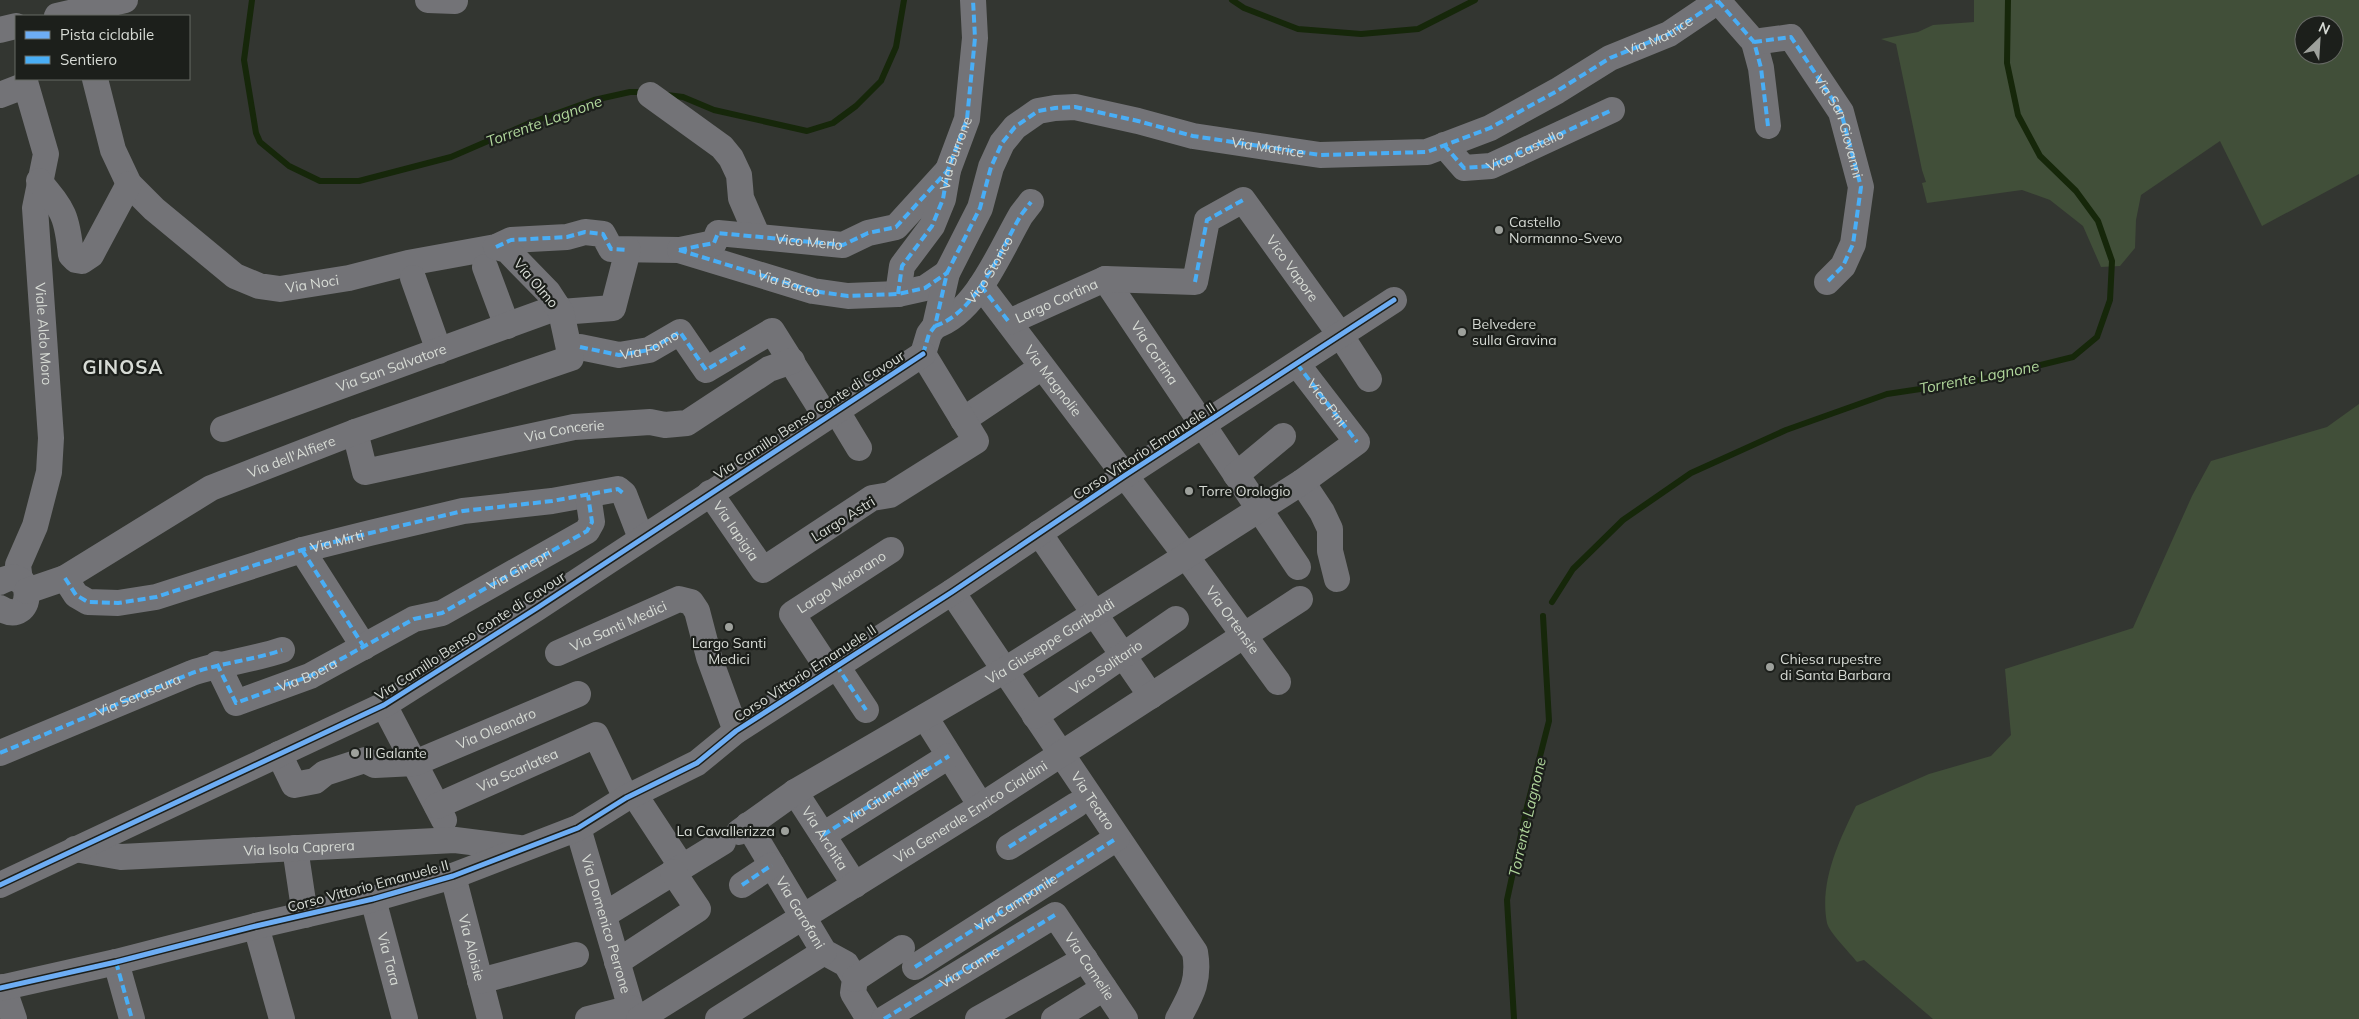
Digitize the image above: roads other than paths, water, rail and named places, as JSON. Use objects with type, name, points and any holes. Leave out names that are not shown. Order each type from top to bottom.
[{"type":"street","points":[[75,0],[79,15]]},
{"type":"street","points":[[61,15],[125,0]]},
{"type":"street","points":[[428,0],[455,1]]},
{"type":"street","name":"Via Burrone","points":[[898,294],[902,266],[932,226],[943,199],[948,170],[967,119],[975,38],[973,0]]},
{"type":"street","points":[[1719,0],[1754,42],[1761,68],[1768,126]]},
{"type":"street","name":"Via Matrice","points":[[929,338],[947,273],[980,208],[991,167],[1002,144],[1015,128],[1038,112],[1055,108],[1075,107],[1193,136],[1320,155],[1427,152],[1490,128],[1557,91],[1610,58],[1670,34],[1719,0]]},
{"type":"street","points":[[0,30],[15,26]]},
{"type":"street","name":"Via San Giovanni","points":[[1754,42],[1778,37],[1791,37],[1841,112],[1861,187],[1853,244],[1843,266],[1827,282]]},
{"type":"street","name":"Via Noci","points":[[95,80],[113,150],[129,184],[154,209],[235,276],[259,286],[280,288],[349,278],[408,263],[491,257],[511,240],[567,237],[585,232],[603,234],[611,249],[628,250]]},
{"type":"street","name":"Viale Aldo Moro","points":[[0,94],[26,86],[46,154],[35,208],[51,438],[49,472],[35,526],[18,565],[16,585]]},
{"type":"street","points":[[650,95],[727,152],[739,175],[740,198],[757,235]]},
{"type":"street","name":"Vico Castello","points":[[1444,145],[1464,168],[1491,166],[1612,110]]},
{"type":"street","name":"Vico Merlo","points":[[679,250],[714,243],[718,233],[757,235],[843,245],[868,233],[896,227],[948,170]]},
{"type":"street","points":[[39,181],[60,207],[68,224],[71,256],[76,260],[82,261],[91,255],[129,184]]},
{"type":"street","name":"Largo Cortina","points":[[1009,322],[1105,279],[1195,282],[1207,220],[1243,200]]},
{"type":"street","name":"Vico Vapore","points":[[1243,200],[1341,336],[1369,379]]},
{"type":"street","name":"Vico Storico","points":[[929,338],[969,304],[1021,214],[1032,202]]},
{"type":"street","name":"Via Olmo","points":[[491,257],[507,250],[548,292],[560,310],[576,352]]},
{"type":"street","name":"Via Bacco","points":[[628,250],[679,250],[813,291],[848,296],[898,294],[925,288],[947,273]]},
{"type":"street","name":"Via San Salvatore","points":[[223,429],[507,326],[560,310],[613,308],[628,250]]},
{"type":"street","points":[[491,257],[507,326]]},
{"type":"street","points":[[414,278],[439,351]]},
{"type":"street","name":"Via Cortina","points":[[1105,279],[1298,567]]},
{"type":"street","name":"Via Magnolie","points":[[981,286],[1186,556]]},
{"type":"street","name":"Corso Vittorio Emanuele II","points":[[1,987],[116,962],[256,926],[374,899],[453,876],[578,828],[630,796],[697,763],[736,731],[832,667],[952,592],[1124,476],[1394,300]]},
{"type":"street","name":"Via Forno","points":[[576,352],[619,355],[649,350],[680,332],[706,370],[772,331],[792,362]]},
{"type":"street","points":[[929,338],[970,431]]},
{"type":"street","name":"Via Camillo Benso Conte di Cavour","points":[[3,885],[384,705],[537,608],[831,413],[929,338]]},
{"type":"street","name":"Via dell'Alfiere","points":[[16,585],[65,578],[210,488],[355,432],[576,352]]},
{"type":"street","points":[[792,362],[858,448]]},
{"type":"street","name":"Via Concerie","points":[[355,432],[365,472],[574,427],[650,422],[664,425],[687,423],[769,369],[792,362]]},
{"type":"street","name":"Vico Pini","points":[[1297,364],[1357,442]]},
{"type":"street","name":"Largo Astri","points":[[763,570],[872,498],[890,495],[970,431],[1042,367]]},
{"type":"street","points":[[1236,475],[1283,436]]},
{"type":"street","name":"Via Giuseppe Garibaldi","points":[[604,915],[736,833],[795,792],[1005,670],[1302,482],[1357,442]]},
{"type":"street","points":[[1302,482],[1322,512],[1330,530],[1330,551],[1337,579]]},
{"type":"street","name":"Via Mirti","points":[[65,578],[76,595],[88,602],[118,603],[156,597],[302,550],[463,512],[618,490],[624,494],[641,538]]},
{"type":"street","name":"Via Iapigia","points":[[710,493],[763,570]]},
{"type":"street","name":"Via Ginepri","points":[[414,619],[442,612],[587,531],[592,522],[588,495]]},
{"type":"street","points":[[1039,533],[1151,696]]},
{"type":"street","points":[[302,550],[364,647]]},
{"type":"street","name":"Largo Maiorano","points":[[832,667],[792,614],[891,550]]},
{"type":"street","name":"Via Ortensie","points":[[1186,556],[1278,682]]},
{"type":"street","points":[[0,617],[0,608],[10,612],[20,609],[26,601],[16,585]]},
{"type":"street","name":"Via Teatro","points":[[952,592],[1195,952],[1198,968],[1193,991],[1178,1019]]},
{"type":"street","name":"Via Santi Medici","points":[[558,653],[679,599],[691,602],[697,611],[709,656],[736,731]]},
{"type":"street","name":"Via Generale Enrico Cialdini","points":[[588,1019],[635,1015],[804,917],[981,806],[1300,599]]},
{"type":"street","name":"Via Boera","points":[[217,664],[236,703],[310,676],[414,619]]},
{"type":"street","name":"Vico Solitario","points":[[1036,716],[1176,620]]},
{"type":"street","name":"Via Serascura","points":[[0,753],[217,664],[265,656],[282,650]]},
{"type":"street","points":[[832,667],[866,710]]},
{"type":"street","name":"Via Oleandro","points":[[415,763],[578,694]]},
{"type":"street","points":[[384,705],[455,840]]},
{"type":"street","points":[[925,717],[981,806]]},
{"type":"street","name":"Via Scarlatea","points":[[437,806],[596,735],[630,796]]},
{"type":"street","points":[[279,754],[294,786],[314,782],[325,773],[365,760],[375,765],[415,763]]},
{"type":"street","name":"Via Giunchiglie","points":[[823,835],[949,756]]},
{"type":"street","name":"Via Archita","points":[[795,792],[855,885]]},
{"type":"street","points":[[617,962],[698,909],[677,869],[630,796]]},
{"type":"street","points":[[1009,847],[1076,805]]},
{"type":"street","name":"Via Domenico Perrone","points":[[578,828],[617,962],[635,1015]]},
{"type":"street","name":"Via Garofani","points":[[736,833],[772,865],[824,952],[846,964],[855,979]]},
{"type":"street","name":"Via Campanile","points":[[855,979],[909,958],[1117,838]]},
{"type":"street","name":"Via Isola Caprera","points":[[76,849],[121,856],[455,840],[523,848]]},
{"type":"street","points":[[295,848],[305,915]]},
{"type":"street","points":[[742,885],[772,865]]},
{"type":"street","name":"Via Aloisie","points":[[453,876],[490,1019]]},
{"type":"street","name":"Via Tara","points":[[374,899],[405,1019]]},
{"type":"street","name":"Via Camelie","points":[[1055,915],[1126,1019]]},
{"type":"street","name":"Via Canne","points":[[884,1019],[1055,915]]},
{"type":"street","points":[[256,926],[282,1019]]},
{"type":"street","points":[[718,1019],[824,952]]},
{"type":"street","points":[[480,981],[576,955]]},
{"type":"street","points":[[978,1019],[1085,960]]},
{"type":"street","points":[[116,962],[132,1019]]},
{"type":"street","points":[[855,979],[853,994],[869,1019]]},
{"type":"street","points":[[1,987],[14,1019]]},
{"type":"street","points":[[1054,1019],[1104,988]]},
{"type":"waterway","name":"Torrente Lagnone","points":[[252,0],[244,60],[256,133],[260,142],[289,166],[320,181],[359,181],[451,157],[530,123],[594,100],[630,92],[645,92]]},
{"type":"waterway","name":"Torrente Lagnone","points":[[667,95],[683,97],[714,110],[807,131],[833,123],[856,106],[881,81],[896,47],[904,0]]},
{"type":"waterway","name":"Torrente Lagnone","points":[[1232,0],[1244,8],[1298,29],[1361,34],[1418,29],[1475,0]]},
{"type":"waterway","name":"Torrente Lagnone","points":[[1552,602],[1573,569],[1623,520],[1691,473],[1786,430],[1887,394],[1980,380],[2073,357],[2097,337],[2110,300],[2112,261],[2098,221],[2076,191],[2040,156],[2018,115],[2007,63],[2008,0]]},
{"type":"waterway","name":"Torrente Lagnone","points":[[1514,1019],[1507,900],[1527,807],[1549,721],[1543,616]]},
{"type":"place","name":"Castello Normanno-Svevo","points":[[1499,230]]},
{"type":"place","name":"Belvedere sulla Gravina","points":[[1462,332]]},
{"type":"place","name":"Torre Orologio","points":[[1189,491]]},
{"type":"place","name":"Largo Santi Medici","points":[[729,627]]},
{"type":"place","name":"Chiesa rupestre di Santa Barbara","points":[[1770,667]]},
{"type":"place","name":"Il Galante","points":[[355,753]]},
{"type":"place","name":"La Cavallerizza","points":[[785,831]]},
{"type":"district","name":"GINOSA","points":[[123,367]]}]
